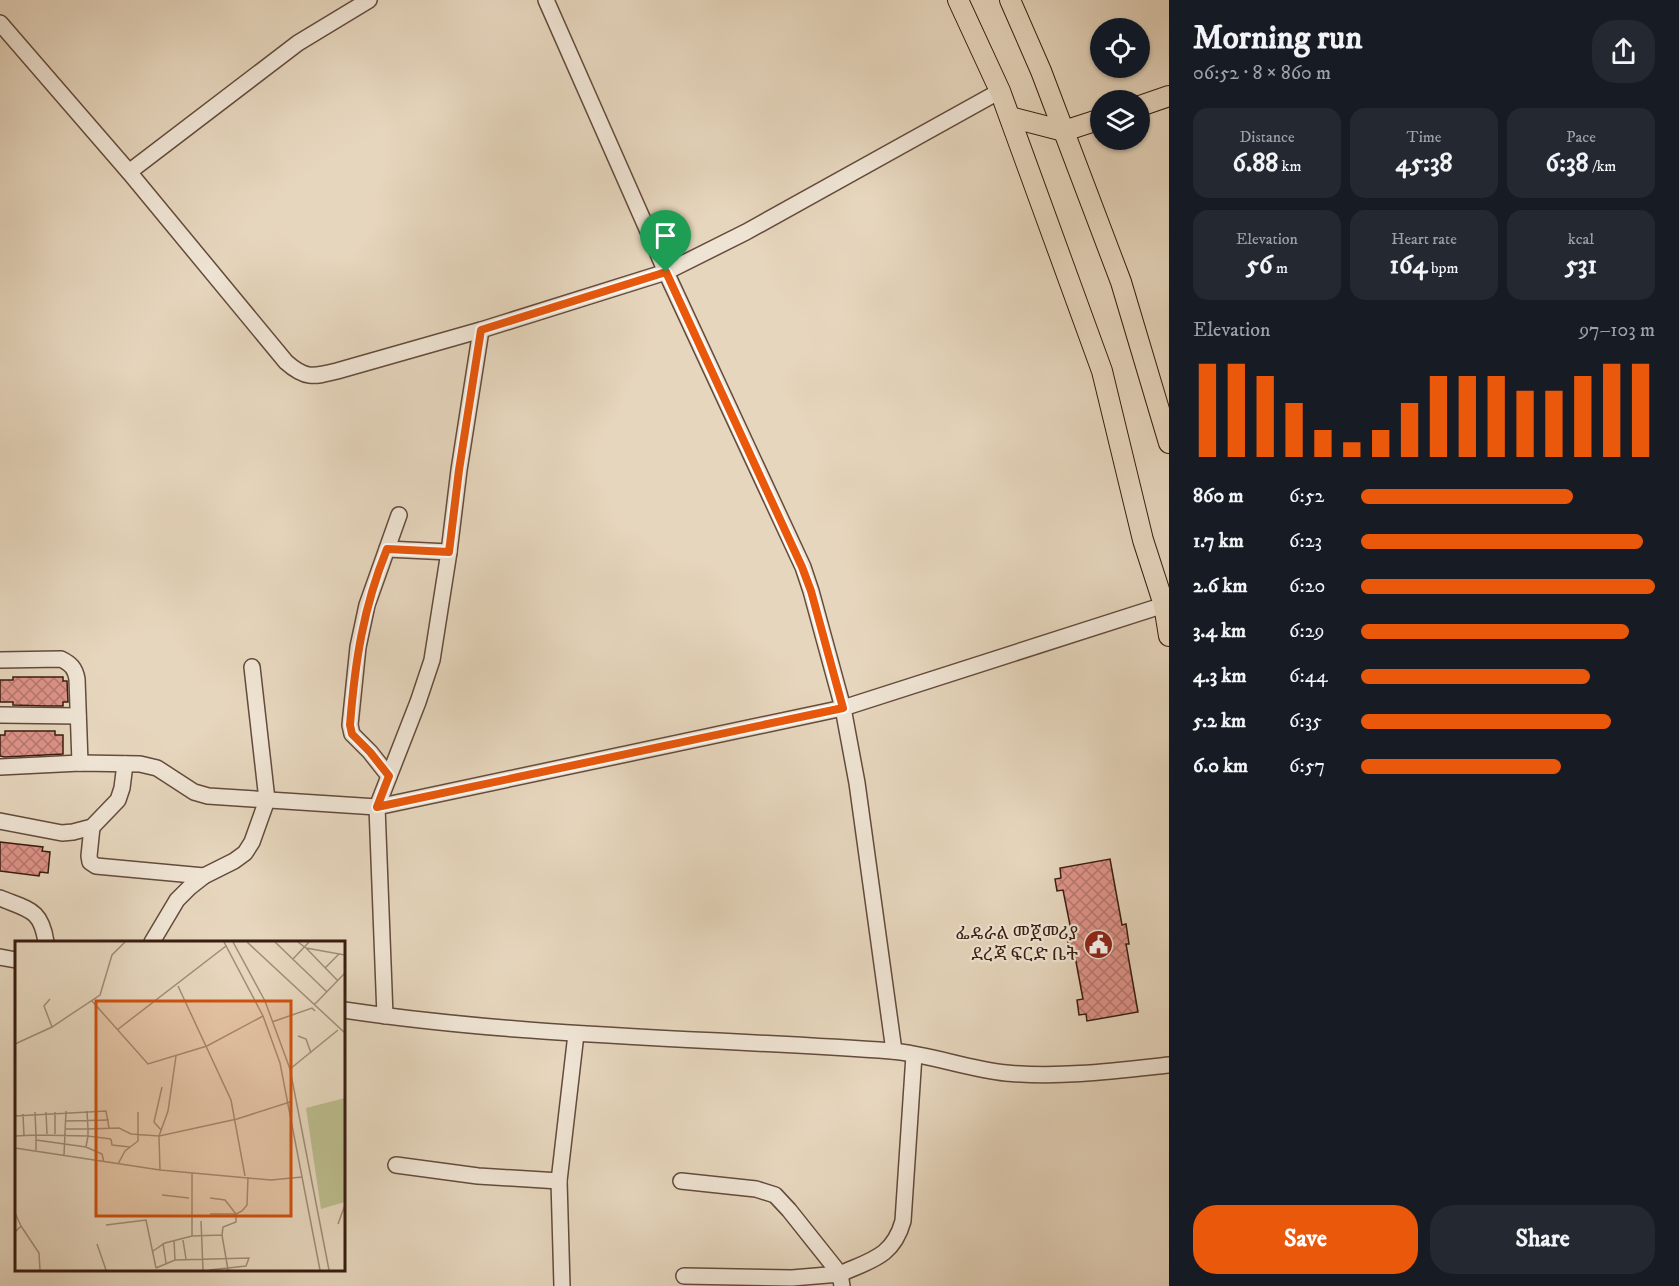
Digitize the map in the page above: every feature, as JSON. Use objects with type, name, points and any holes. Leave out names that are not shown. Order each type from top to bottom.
[{"type":"main road","points":[[958,0],[1000,91],[1101,371],[1143,540],[1164,605],[1169,636]]},
{"type":"main road","points":[[1011,0],[1041,71],[1121,282],[1165,408],[1169,443]]},
{"type":"main road","points":[[1150,103],[1169,96]]},
{"type":"main road","points":[[1010,117],[1064,131],[1090,123]]},
{"type":"street","points":[[129,172],[298,44],[369,0]]},
{"type":"street","points":[[546,0],[811,591],[843,708],[857,783],[894,1051]]},
{"type":"street","points":[[0,23],[129,172],[286,362],[297,372],[310,375],[322,375],[481,330],[666,272],[746,232],[1000,91]]},
{"type":"street","points":[[385,1016],[377,807],[432,660],[481,330]]},
{"type":"street","points":[[389,776],[352,734],[350,725],[358,647],[368,605],[399,515]]},
{"type":"street","points":[[387,549],[449,552]]},
{"type":"street","points":[[0,767],[80,763],[140,764],[157,768],[194,792],[208,796],[377,807],[843,708],[1164,605]]},
{"type":"street","points":[[0,660],[61,659],[75,670],[80,763]]},
{"type":"street","points":[[153,941],[177,900],[190,887],[204,876],[234,861],[245,853],[252,842],[267,800],[252,668]]},
{"type":"street","points":[[0,715],[78,716]]},
{"type":"street","points":[[0,820],[62,833],[92,827],[118,800],[125,764]]},
{"type":"street","points":[[92,827],[89,855],[90,862],[96,866],[204,876]]},
{"type":"street","points":[[0,898],[38,917],[43,926],[46,941]]},
{"type":"street","points":[[0,957],[15,960]]},
{"type":"street","points":[[345,1010],[576,1034],[894,1051],[1004,1073],[1051,1076],[1093,1074],[1169,1065]]},
{"type":"street","points":[[562,1286],[560,1182],[576,1034]]},
{"type":"street","points":[[684,1276],[841,1280],[891,1247],[899,1236],[903,1221],[914,1055]]},
{"type":"street","points":[[396,1165],[478,1176],[560,1182]]},
{"type":"street","points":[[681,1181],[756,1189],[775,1196],[789,1210],[841,1280]]},
{"type":"building","points":[[13,677],[63,677],[63,681],[67,681],[68,702],[63,702],[63,706],[46,706],[13,705],[13,702],[0,702],[0,680],[13,680]]},
{"type":"building","points":[[5,731],[55,731],[55,735],[63,735],[63,754],[0,756],[0,735],[5,735]]},
{"type":"building","points":[[0,842],[43,847],[42,851],[50,852],[48,873],[40,872],[39,876],[0,871]]},
{"type":"building","points":[[1110,859],[1122,925],[1126,924],[1129,944],[1126,944],[1138,1012],[1087,1021],[1086,1014],[1079,1015],[1077,1000],[1083,999],[1074,951],[1069,952],[1067,936],[1072,935],[1063,890],[1057,891],[1055,879],[1061,878],[1060,868]]},
{"type":"place","name":"ፌዴራል መጀመሪያ ደረጃ ፍርድ ቤት","points":[[1099,944]]},
{"type":"route","points":[[666,272],[802,567],[811,591],[843,708],[377,807],[389,776],[352,734],[350,725],[358,647],[368,605],[387,549],[449,552],[459,470],[481,330],[666,272]]}]
